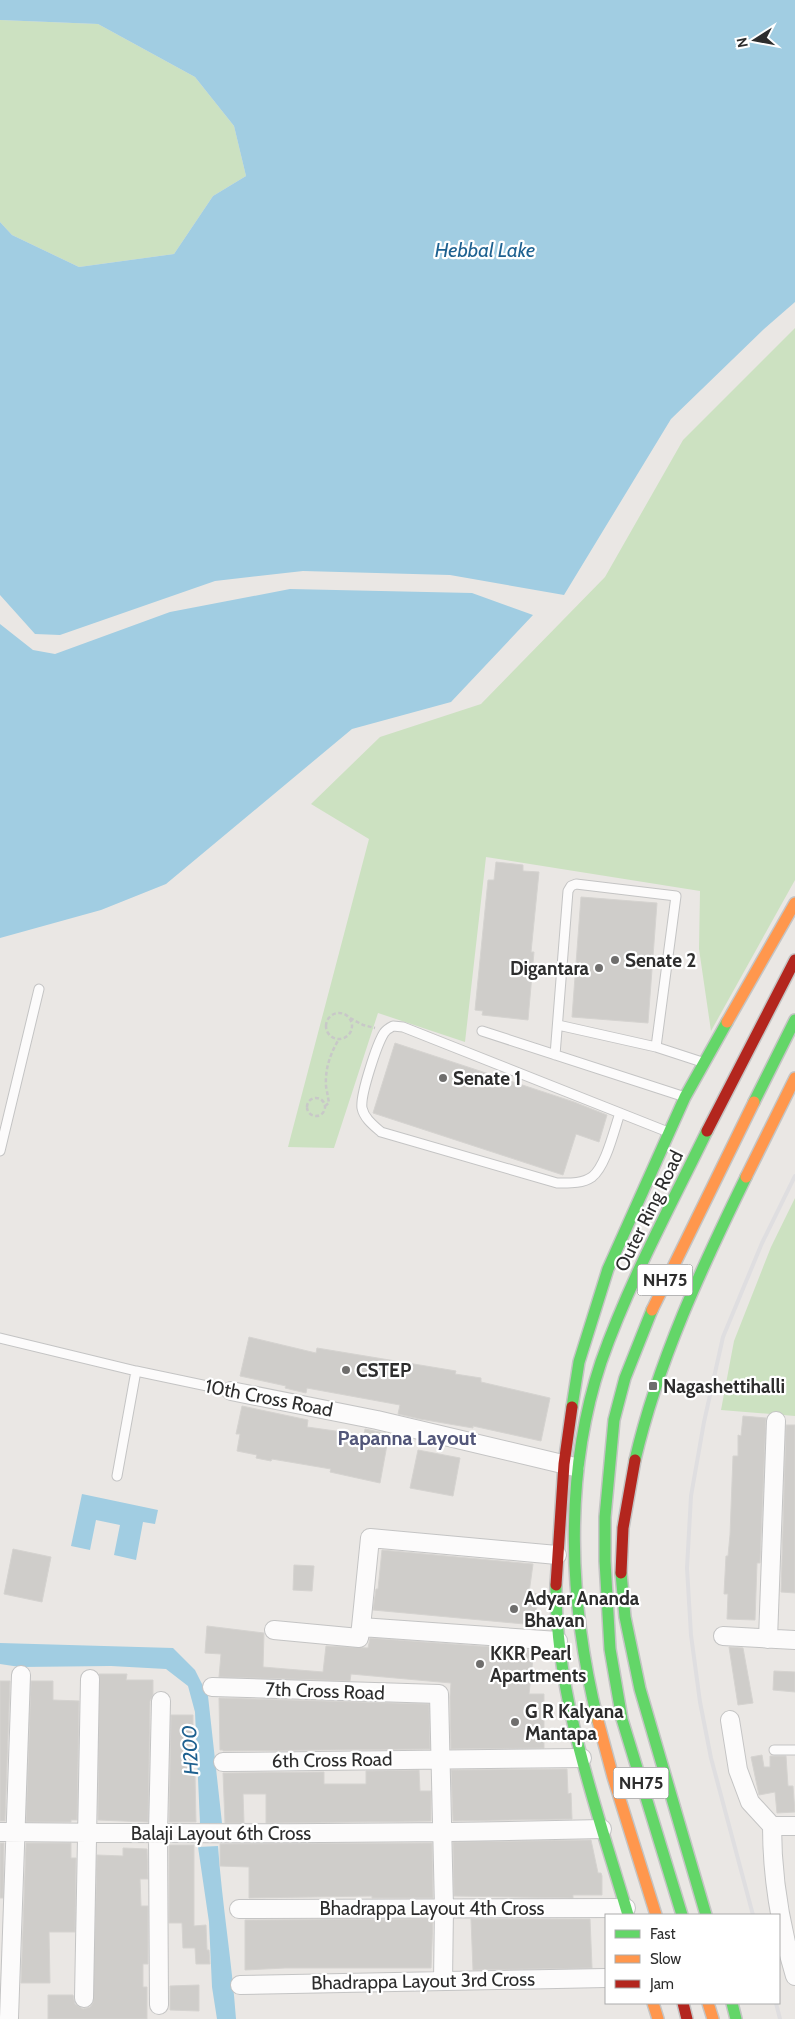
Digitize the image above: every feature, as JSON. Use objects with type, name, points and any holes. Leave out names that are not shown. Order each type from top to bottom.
[{"type":"main road","points":[[627,1912],[582,1758],[558,1641],[556,1614],[557,1555],[572,1466],[579,1362],[608,1269],[685,1097],[795,903]]},
{"type":"main road","name":"Outer Ring Road","points":[[578,1612],[576,1526],[572,1466],[588,1419],[600,1366],[637,1273],[759,1027],[795,960]]},
{"type":"main road","name":"NH75","points":[[682,1914],[622,1719],[610,1649],[604,1517],[614,1420],[625,1378],[664,1283],[795,1020]]},
{"type":"main road","points":[[706,1914],[659,1763],[634,1666],[623,1601],[620,1563],[626,1507],[644,1421],[674,1338],[720,1230],[795,1078]]},
{"type":"main road","points":[[605,1561],[620,1563]]},
{"type":"main road","points":[[556,1614],[578,1612]]},
{"type":"main road","name":"NH75","points":[[578,1612],[587,1674],[598,1725],[656,1914]]},
{"type":"main road","points":[[653,2004],[658,2019]]},
{"type":"main road","points":[[682,2004],[688,2019]]},
{"type":"main road","points":[[708,2004],[713,2019]]},
{"type":"main road","points":[[732,2004],[736,2019]]},
{"type":"street","name":"10th Cross Road","points":[[231,1391],[377,1420],[572,1466]]},
{"type":"street","points":[[768,1638],[776,1421]]},
{"type":"street","points":[[274,1630],[359,1638],[370,1538],[557,1555]]},
{"type":"street","points":[[361,1627],[558,1641]]},
{"type":"street","points":[[723,1636],[795,1640]]},
{"type":"street","points":[[10,2018],[7,1832],[21,1675]]},
{"type":"street","points":[[84,1998],[89,1833],[90,1679]]},
{"type":"street","name":"7th Cross Road","points":[[212,1688],[439,1694],[440,1759]]},
{"type":"street","points":[[160,2005],[158,1834],[161,1700]]},
{"type":"street","points":[[730,1720],[738,1770],[750,1802],[772,1826],[772,1860],[779,1914]]},
{"type":"street","name":"6th Cross Road","points":[[224,1762],[582,1758]]},
{"type":"street","points":[[440,1759],[444,1908],[443,1981]]},
{"type":"street","points":[[772,1826],[795,1826]]},
{"type":"street","name":"Balaji Layout 6th Cross","points":[[7,1832],[158,1834],[442,1833],[602,1829]]},
{"type":"street","name":"Bhadrappa Layout 4th Cross","points":[[239,1909],[444,1908],[627,1912]]},
{"type":"street","points":[[780,1918],[795,1976]]},
{"type":"street","name":"Bhadrappa Layout 3rd Cross","points":[[240,1985],[605,1978]]},
{"type":"lane","points":[[555,1055],[568,891],[571,886],[576,884],[676,896],[656,1048]]},
{"type":"lane","points":[[0,1151],[39,989]]},
{"type":"lane","points":[[558,1025],[656,1048],[704,1063]]},
{"type":"lane","points":[[620,1113],[600,1168],[591,1178],[574,1183],[557,1184],[381,1132],[369,1122],[362,1108],[363,1094],[379,1042],[386,1030],[393,1026],[402,1027],[620,1113],[669,1133]]},
{"type":"lane","points":[[482,1031],[685,1097]]},
{"type":"lane","name":"10th Cross Road","points":[[0,1338],[136,1371],[231,1391]]},
{"type":"lane","points":[[117,1476],[136,1371]]},
{"type":"lane","points":[[774,1750],[795,1750]]},
{"type":"path","points":[[348,1017],[351,1021],[352,1030],[346,1037],[339,1039],[331,1036],[328,1032],[327,1022],[334,1014],[344,1014],[363,1025],[386,1030]]},
{"type":"path","points":[[325,1106],[322,1100],[315,1098],[309,1102],[307,1109],[309,1113],[317,1116],[324,1112],[325,1106],[328,1103],[326,1083],[328,1066],[339,1039]]},
{"type":"green space","points":[[0,20],[98,24],[195,77],[234,126],[246,176],[213,196],[174,254],[79,267],[12,235],[0,222]]},
{"type":"green space","points":[[795,328],[795,880],[711,1031],[699,949],[700,891],[486,857],[465,1042],[378,1013],[334,1148],[288,1147],[369,839],[311,804],[380,737],[481,704],[605,577],[683,440]]},
{"type":"green space","points":[[795,1198],[795,1416],[721,1410],[734,1341],[771,1247]]},
{"type":"water","name":"Hebbal Lake","points":[[0,0],[795,0],[795,302],[764,329],[671,419],[564,595],[450,575],[303,571],[215,581],[60,635],[35,634],[0,595],[0,222],[12,235],[79,267],[174,254],[213,196],[246,176],[234,126],[195,77],[98,24],[0,20]]},
{"type":"water","points":[[290,589],[472,593],[533,615],[451,702],[352,729],[166,884],[101,910],[0,938],[0,624],[33,650],[55,654],[170,612]]},
{"type":"water","points":[[82,1494],[158,1510],[155,1524],[143,1522],[136,1560],[114,1555],[120,1525],[96,1520],[90,1550],[71,1546]]},
{"type":"water","points":[[0,1643],[173,1648],[195,1670],[208,1696],[222,1823],[200,1823],[195,1712],[188,1686],[166,1669],[111,1666],[20,1667],[0,1664]]},
{"type":"water","points":[[218,1846],[236,2019],[217,2019],[212,1987],[209,1922],[198,1847]]},
{"type":"building","points":[[496,862],[523,865],[523,871],[539,872],[531,952],[534,952],[528,1020],[482,1015],[483,1011],[475,1010],[488,880],[494,880]]},
{"type":"building","name":"Senate 2","points":[[581,897],[657,903],[648,1023],[572,1017]]},
{"type":"building","name":"Senate 1","points":[[395,1043],[574,1102],[607,1115],[599,1142],[576,1134],[563,1175],[373,1113]]},
{"type":"building","points":[[249,1337],[316,1353],[317,1348],[456,1371],[455,1374],[481,1378],[481,1382],[550,1398],[541,1441],[473,1426],[473,1428],[398,1414],[400,1405],[307,1388],[306,1393],[285,1388],[286,1386],[240,1376]]},
{"type":"building","points":[[242,1406],[308,1420],[307,1427],[364,1435],[365,1429],[389,1434],[380,1483],[330,1472],[331,1469],[272,1459],[271,1461],[256,1458],[257,1455],[237,1451],[240,1434],[236,1434]]},
{"type":"building","points":[[743,1416],[766,1418],[760,1563],[757,1563],[755,1620],[727,1619],[728,1594],[724,1594],[726,1556],[728,1556],[730,1535],[733,1456],[738,1456],[738,1435],[741,1436]]},
{"type":"building","points":[[786,1425],[795,1425],[795,1593],[781,1592]]},
{"type":"building","points":[[418,1450],[460,1458],[453,1496],[410,1488]]},
{"type":"building","points":[[13,1549],[51,1557],[42,1602],[4,1594]]},
{"type":"building","points":[[382,1550],[533,1564],[529,1593],[538,1594],[535,1625],[373,1610],[376,1589],[378,1589]]},
{"type":"building","points":[[294,1565],[314,1566],[312,1591],[293,1590]]},
{"type":"building","points":[[207,1626],[264,1633],[263,1667],[323,1672],[326,1646],[368,1648],[370,1638],[534,1650],[529,1694],[544,1694],[544,1748],[451,1749],[451,1683],[351,1674],[350,1681],[219,1677],[221,1654],[205,1653]]},
{"type":"building","points":[[729,1647],[743,1648],[753,1703],[738,1705]]},
{"type":"building","points":[[774,1671],[795,1672],[795,1692],[773,1690]]},
{"type":"building","points":[[99,1674],[127,1674],[126,1680],[153,1680],[153,1695],[150,1701],[148,1822],[98,1820]]},
{"type":"building","points":[[0,1681],[10,1681],[5,1821],[0,1821]]},
{"type":"building","points":[[31,1681],[53,1681],[53,1700],[79,1701],[77,1820],[71,1820],[71,1822],[26,1822]]},
{"type":"building","points":[[219,1698],[429,1704],[430,1749],[223,1751],[220,1750]]},
{"type":"building","points":[[171,1715],[193,1715],[193,1774],[195,1774],[196,1822],[169,1822]]},
{"type":"building","points":[[762,1755],[764,1767],[770,1767],[770,1756],[786,1756],[788,1786],[793,1786],[795,1812],[777,1813],[775,1792],[759,1795],[751,1757]]},
{"type":"building","points":[[567,1769],[568,1794],[571,1793],[572,1819],[453,1821],[451,1770]]},
{"type":"building","points":[[419,1770],[420,1791],[431,1791],[431,1821],[266,1823],[266,1794],[243,1794],[244,1823],[225,1823],[223,1773],[324,1772],[324,1784],[366,1784],[366,1771]]},
{"type":"building","points":[[591,1840],[598,1873],[601,1873],[602,1876],[602,1895],[573,1895],[573,1898],[454,1896],[453,1842]]},
{"type":"building","points":[[0,1843],[4,1843],[3,1898],[0,1898]]},
{"type":"building","points":[[26,1843],[71,1843],[71,1858],[76,1858],[75,1932],[49,1932],[50,1983],[21,1983]]},
{"type":"building","points":[[432,1843],[433,1898],[372,1898],[372,1896],[249,1898],[249,1867],[220,1866],[220,1844]]},
{"type":"building","points":[[169,1845],[194,1845],[194,1926],[206,1925],[207,1950],[209,1950],[210,1964],[196,1964],[195,1948],[183,1948],[182,1923],[169,1923]]},
{"type":"building","points":[[123,1848],[147,1849],[148,1879],[140,1879],[141,1906],[148,1906],[148,1964],[143,1964],[143,1987],[147,1987],[147,2019],[48,2019],[48,1995],[73,1995],[75,2004],[83,2009],[90,2007],[93,2003],[97,1855],[123,1856]]},
{"type":"building","points":[[433,1919],[431,1968],[285,1968],[245,1970],[245,1920]]},
{"type":"building","points":[[471,1919],[590,1919],[592,1968],[473,1970]]},
{"type":"building","points":[[199,1985],[199,2011],[170,2010],[170,1986]]},
{"type":"railway","points":[[753,1914],[711,1758],[700,1702],[691,1635],[687,1568],[691,1496],[704,1422],[723,1337],[762,1243],[795,1176]]},
{"type":"railway","points":[[776,2004],[780,2019]]},
{"type":"traffic: fast","points":[[754,1102],[795,1020]]},
{"type":"traffic: fast","points":[[572,1407],[579,1362],[608,1269],[685,1097],[727,1022]]},
{"type":"traffic: fast","points":[[598,1721],[588,1677],[576,1586],[574,1541],[580,1450],[589,1405],[612,1332],[651,1245],[707,1131]]},
{"type":"traffic: fast","points":[[635,1460],[656,1387],[683,1315],[713,1245],[746,1177]]},
{"type":"traffic: fast","points":[[652,1310],[625,1378],[614,1420],[605,1517],[605,1561],[610,1649],[622,1719],[682,1914]]},
{"type":"traffic: fast","points":[[621,1573],[625,1617],[640,1689],[706,1914]]},
{"type":"traffic: fast","points":[[556,1585],[562,1668],[570,1710],[591,1793],[628,1914]]},
{"type":"traffic: fast","points":[[732,2004],[736,2019]]},
{"type":"traffic: slow","points":[[727,1022],[795,903]]},
{"type":"traffic: slow","points":[[746,1177],[795,1078]]},
{"type":"traffic: slow","points":[[652,1310],[754,1102]]},
{"type":"traffic: slow","points":[[598,1721],[613,1777],[656,1914]]},
{"type":"traffic: slow","points":[[653,2004],[658,2019]]},
{"type":"traffic: slow","points":[[708,2004],[713,2019]]},
{"type":"traffic: jam","points":[[707,1131],[795,960]]},
{"type":"traffic: jam","points":[[556,1585],[564,1464],[572,1407]]},
{"type":"traffic: jam","points":[[621,1573],[623,1528],[635,1460]]},
{"type":"traffic: jam","points":[[683,2004],[687,2019]]},
{"type":"place","name":"Senate 2","points":[[615,960]]},
{"type":"place","name":"Digantara","points":[[599,968]]},
{"type":"place","name":"Senate 1","points":[[443,1078]]},
{"type":"place","name":"CSTEP","points":[[346,1370]]},
{"type":"place","name":"Nagashettihalli","points":[[653,1386]]},
{"type":"place","name":"Adyar Ananda Bhavan","points":[[514,1609]]},
{"type":"place","name":"KKR Pearl Apartments","points":[[480,1664]]},
{"type":"place","name":"G R Kalyana Mantapa","points":[[515,1722]]},
{"type":"district","name":"Papanna Layout","points":[[407,1438]]},
{"type":"water label","name":"H200","points":[[190,1750]]}]
